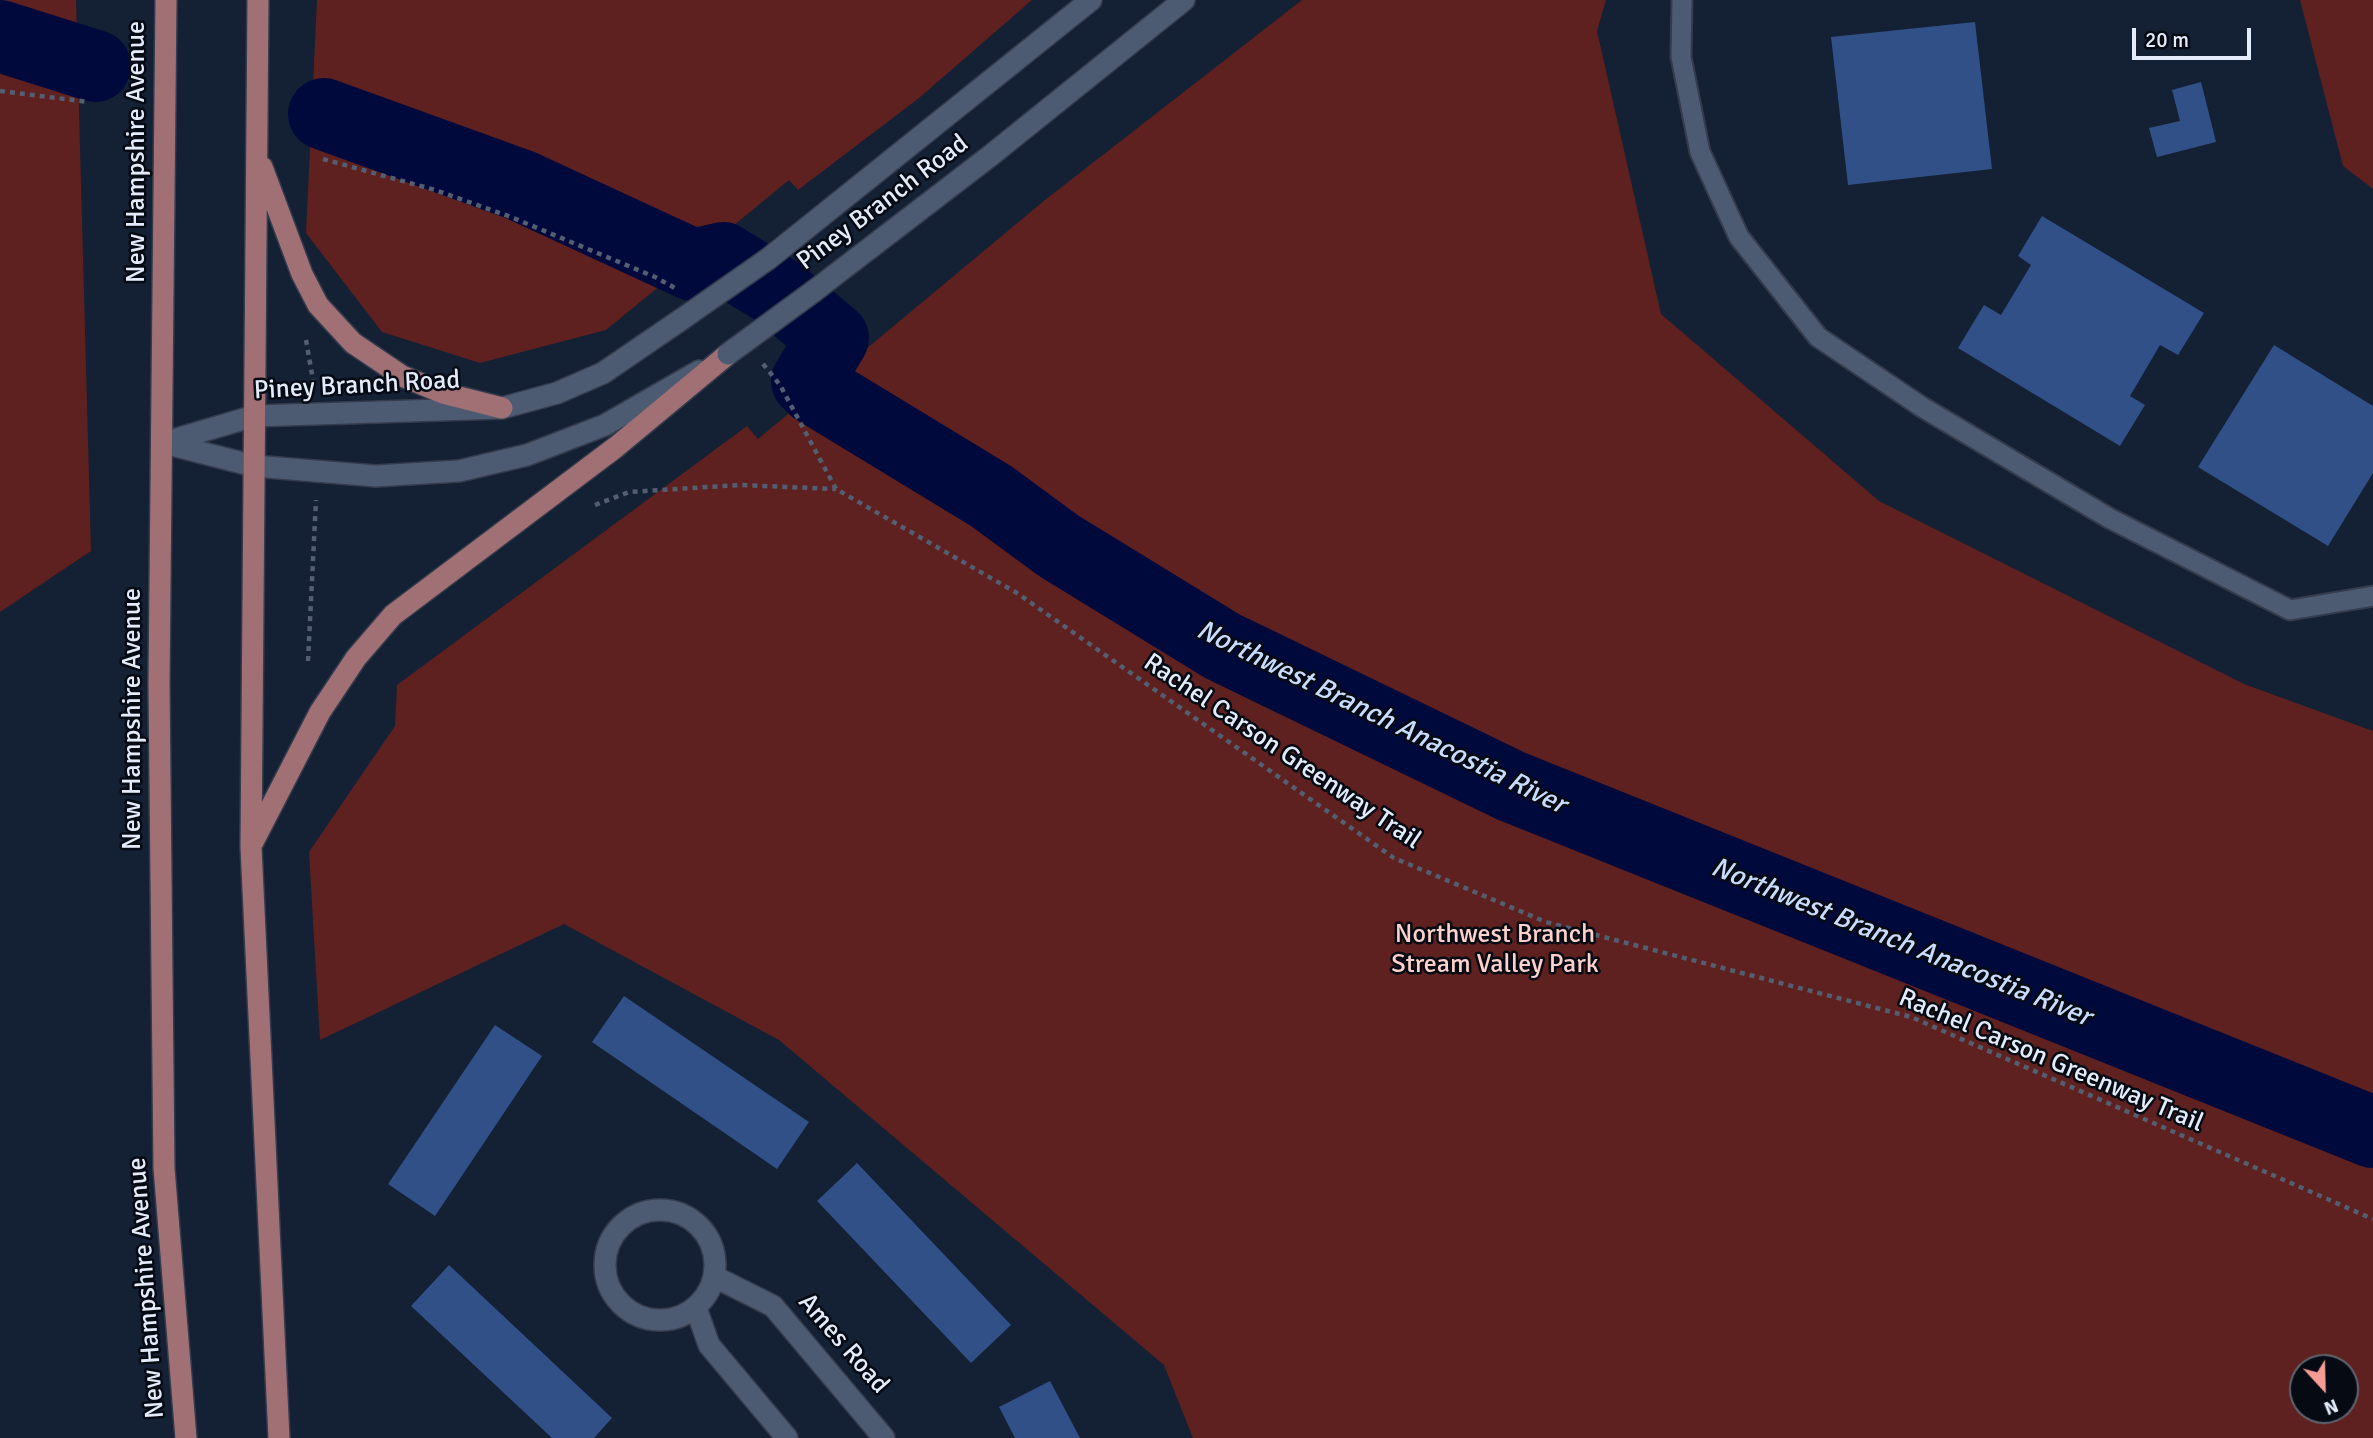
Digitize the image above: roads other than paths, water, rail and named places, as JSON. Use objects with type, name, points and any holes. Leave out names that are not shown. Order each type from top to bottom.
[{"type":"main road","name":"New Hampshire Avenue","points":[[166,0],[159,683],[164,1168],[186,1438]]},
{"type":"main road","points":[[258,0],[251,847],[279,1438]]},
{"type":"main road","name":"Piney Branch Road","points":[[163,443],[254,416],[502,408],[557,393],[603,373],[768,259],[1090,0]]},
{"type":"main road","name":"Piney Branch Road","points":[[163,443],[254,466],[376,476],[473,468],[527,455],[605,425],[728,354],[814,291],[1011,140],[1184,0]]},
{"type":"main road","points":[[257,153],[302,274],[320,309],[353,343],[401,376],[443,393],[502,408]]},
{"type":"main road","points":[[251,847],[320,712],[356,658],[393,615],[616,447],[728,354]]},
{"type":"main road","points":[[652,1210],[679,1213],[701,1227],[714,1252],[715,1277],[710,1291],[696,1308],[668,1321],[638,1316],[621,1304],[612,1293],[605,1268],[606,1254],[613,1236],[629,1220],[652,1210]]},
{"type":"main road","name":"Ames Road","points":[[715,1277],[774,1306],[884,1438]]},
{"type":"main road","points":[[696,1308],[709,1345],[788,1438]]},
{"type":"lane","points":[[1682,0],[1681,57],[1700,152],[1739,237],[1818,337],[1922,407],[2109,518],[2290,610],[2373,596]]},
{"type":"waterway","name":"Northwest Branch Anacostia River","points":[[0,36],[95,66]]},
{"type":"waterway","name":"Northwest Branch Anacostia River","points":[[324,114],[520,185],[693,265],[723,258],[778,292],[833,338],[807,381],[815,389],[991,496],[1059,546],[1222,646],[1511,786],[2373,1132]]},
{"type":"park label","name":"Northwest Branch Stream Valley Park","points":[[1495,950]]}]
